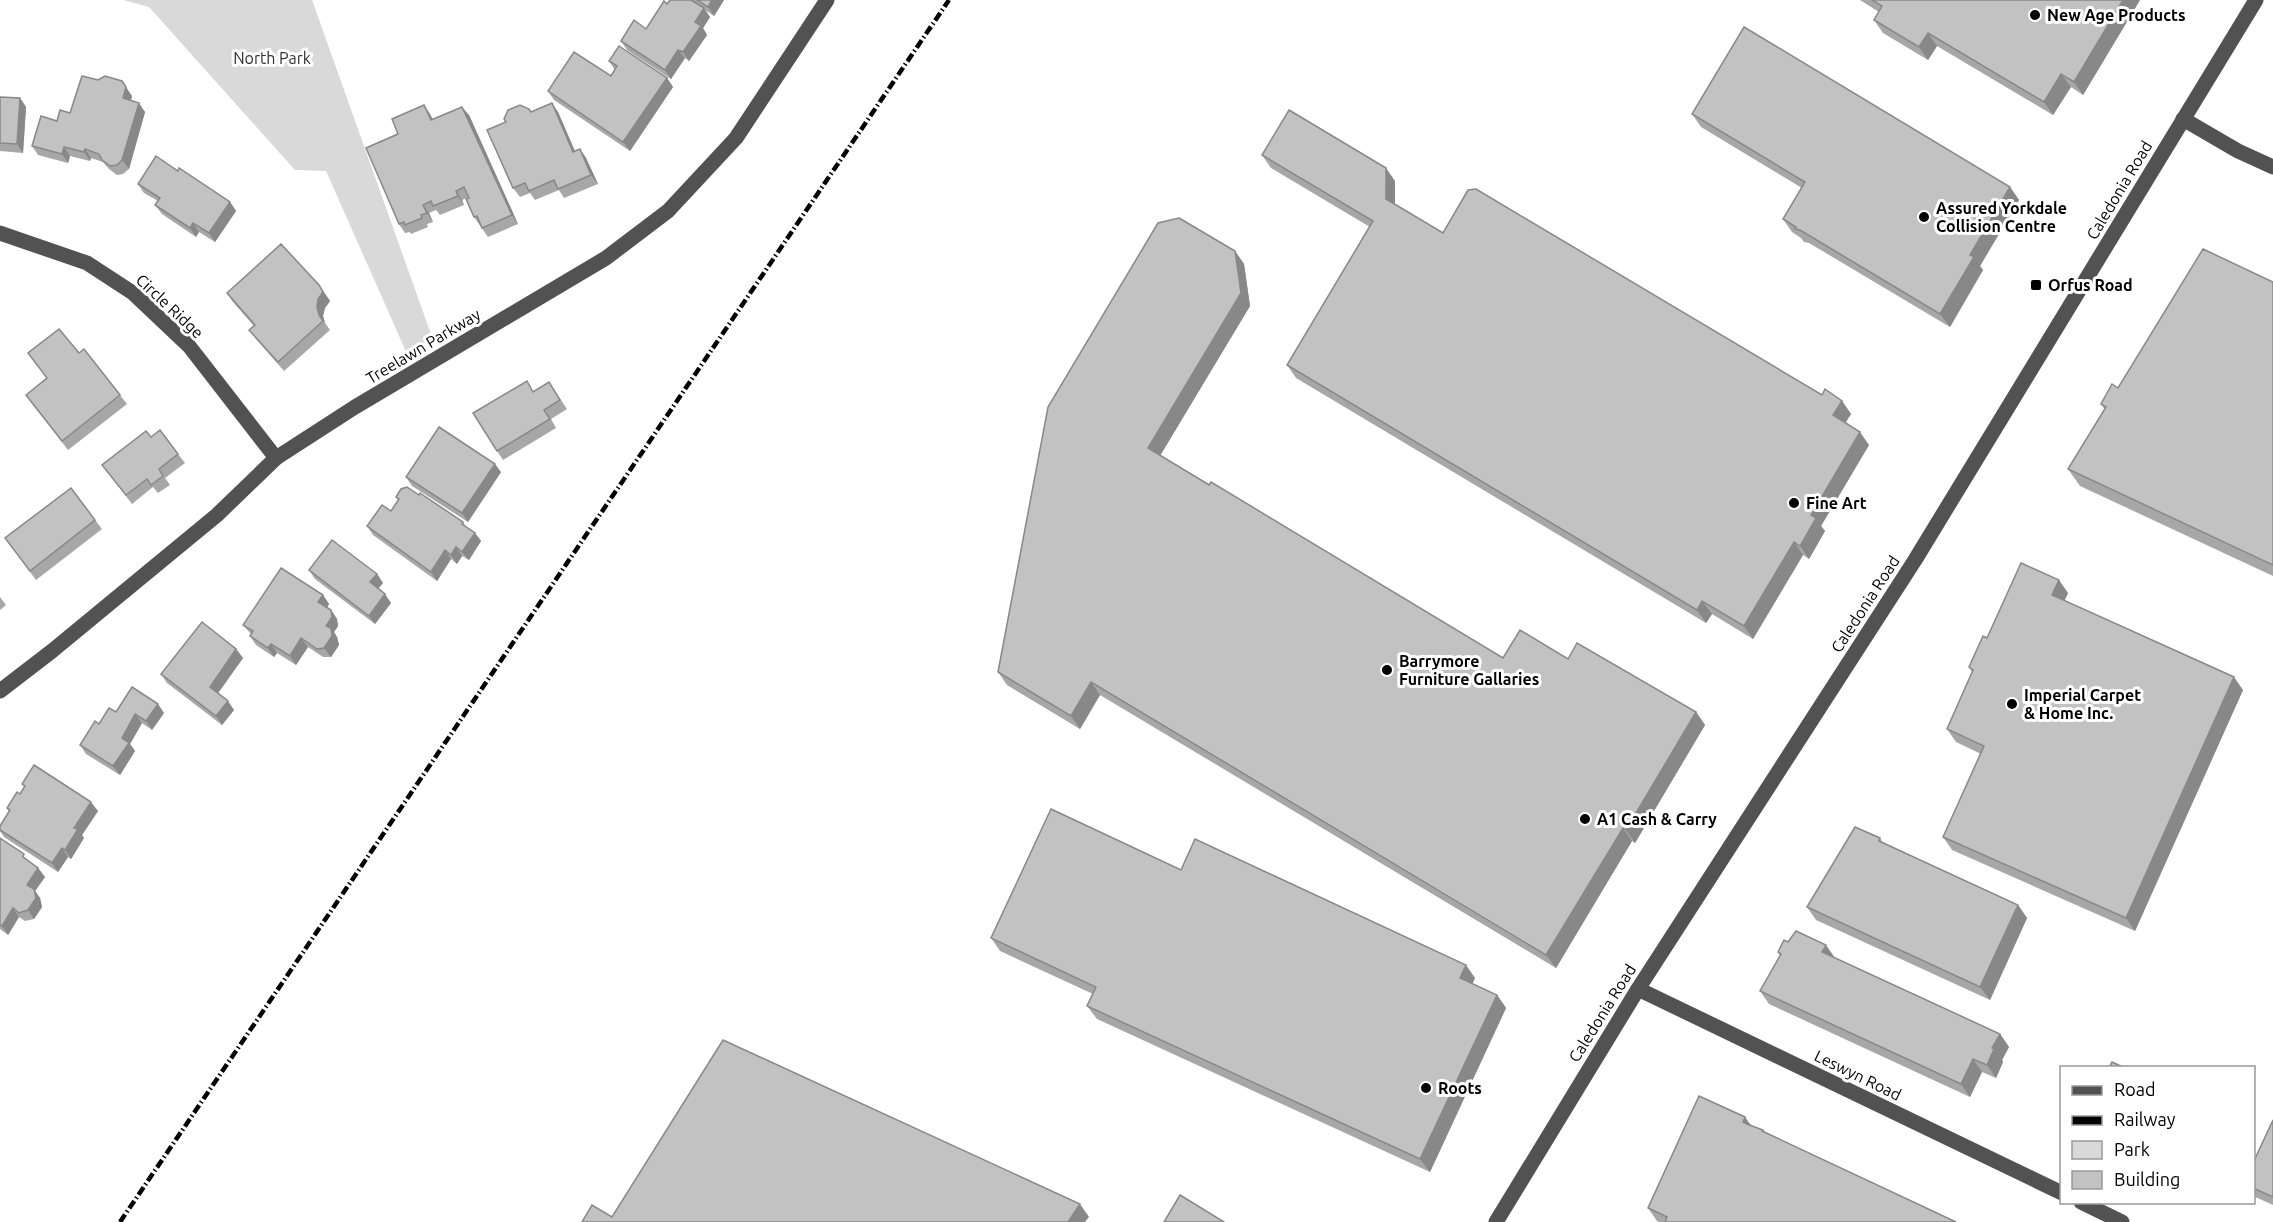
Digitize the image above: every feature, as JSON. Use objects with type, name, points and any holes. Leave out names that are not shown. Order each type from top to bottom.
[{"type":"street","name":"Treelawn Parkway","points":[[0,691],[52,651],[217,514],[276,458],[355,407],[606,258],[668,211],[736,138],[826,0]]},
{"type":"street","name":"Caledonia Road","points":[[1496,1222],[1638,989],[1915,560],[2256,0]]},
{"type":"street","points":[[2183,119],[2238,151],[2273,167]]},
{"type":"street","name":"Circle Ridge","points":[[0,233],[87,263],[133,293],[189,346],[276,458]]},
{"type":"street","name":"Leswyn Road","points":[[1638,989],[2060,1193]]},
{"type":"street","points":[[2083,1204],[2122,1222]]},
{"type":"green space","name":"North Park","points":[[123,0],[312,0],[432,337],[408,356],[326,171],[295,170],[149,7]]},
{"type":"building","points":[[670,0],[691,0],[704,8],[695,22],[701,26],[683,52],[678,50],[665,70],[621,41],[634,20],[646,29],[664,1],[667,4]]},
{"type":"building","points":[[697,0],[712,0],[708,7]]},
{"type":"building","points":[[1872,0],[2123,0],[2074,82],[2061,74],[2044,102],[1928,33],[1919,47],[1874,20],[1882,6]]},
{"type":"building","points":[[1744,27],[2010,187],[1970,255],[1974,257],[1940,314],[1795,229],[1796,227],[1783,219],[1805,182],[1692,114]]},
{"type":"building","points":[[619,46],[667,78],[623,142],[548,91],[574,52],[611,76],[617,66],[609,61]]},
{"type":"building","points":[[82,76],[98,80],[105,76],[122,81],[126,87],[123,98],[139,103],[122,160],[117,165],[110,166],[102,160],[99,154],[85,149],[84,152],[64,147],[62,154],[32,146],[41,116],[57,121],[60,110],[70,113]]},
{"type":"building","points":[[0,97],[20,98],[17,144],[0,143]]},
{"type":"building","points":[[552,103],[573,152],[580,149],[591,175],[558,189],[554,180],[529,191],[525,183],[513,188],[487,130],[506,122],[504,119],[508,110],[520,105],[531,112]]},
{"type":"building","points":[[424,105],[431,120],[462,107],[512,215],[482,228],[466,199],[469,198],[464,187],[456,191],[458,196],[433,206],[431,201],[423,205],[427,213],[421,215],[422,218],[405,225],[404,222],[399,224],[366,148],[398,134],[392,119]]},
{"type":"building","points":[[1289,110],[1386,168],[1386,199],[1443,233],[1468,190],[1476,189],[1822,395],[1825,389],[1842,401],[1833,415],[1860,432],[1811,515],[1816,518],[1800,546],[1794,542],[1744,626],[1702,601],[1697,610],[1287,365],[1373,221],[1262,155]]},
{"type":"building","points":[[156,156],[178,171],[179,168],[230,202],[209,233],[193,223],[190,228],[155,205],[160,198],[138,184]]},
{"type":"building","points":[[1179,218],[1235,251],[1241,293],[1148,448],[1209,485],[1211,482],[1503,658],[1520,630],[1568,659],[1577,643],[1696,712],[1626,830],[1623,828],[1546,955],[1091,682],[1071,716],[998,672],[1048,407],[1158,223]]},
{"type":"building","points":[[281,244],[323,292],[318,299],[317,307],[323,321],[278,362],[249,330],[255,325],[227,293]]},
{"type":"building","points":[[2203,249],[2273,282],[2273,565],[2068,469],[2106,407],[2101,404],[2112,384],[2118,388]]},
{"type":"building","points":[[59,329],[79,353],[84,349],[120,395],[62,441],[26,395],[47,378],[28,353]]},
{"type":"building","points":[[527,381],[533,392],[549,382],[560,400],[544,410],[550,419],[497,451],[473,413]]},
{"type":"building","points":[[439,427],[495,464],[462,513],[406,477]]},
{"type":"building","points":[[160,430],[178,454],[159,469],[163,476],[151,485],[147,479],[126,495],[102,465],[146,431],[151,437]]},
{"type":"building","points":[[407,487],[419,495],[420,493],[463,522],[462,524],[475,533],[462,552],[456,547],[451,555],[445,550],[431,572],[367,526],[382,505],[391,511],[399,499],[396,497],[401,489]]},
{"type":"building","points":[[71,488],[95,520],[30,571],[5,538]]},
{"type":"building","points":[[332,540],[377,574],[370,582],[385,594],[369,616],[309,570]]},
{"type":"building","points":[[2021,563],[2059,580],[2052,595],[2234,677],[2126,918],[1943,837],[1984,746],[1947,729],[1973,670],[1969,667],[1983,636],[1987,638]]},
{"type":"building","points":[[281,568],[323,595],[318,602],[331,610],[332,617],[326,626],[331,628],[332,636],[324,648],[317,649],[301,638],[290,656],[271,644],[268,648],[250,636],[253,631],[243,625]]},
{"type":"building","points":[[202,622],[236,649],[210,687],[228,701],[216,716],[161,674]]},
{"type":"building","points":[[132,687],[158,704],[146,721],[135,714],[122,738],[129,743],[113,766],[80,745],[95,721],[99,724],[109,708],[116,712]]},
{"type":"building","points":[[34,765],[91,802],[74,828],[78,829],[65,850],[62,848],[52,863],[0,830],[10,810],[7,808],[17,792],[20,794],[25,786],[22,784]]},
{"type":"building","points":[[1051,809],[1181,870],[1195,839],[1466,965],[1460,978],[1497,995],[1420,1159],[1087,1006],[1096,987],[991,938]]},
{"type":"building","points":[[1855,827],[1880,838],[1879,841],[2018,905],[1980,987],[1807,907]]},
{"type":"building","points":[[0,838],[24,854],[23,857],[38,868],[27,885],[34,889],[36,898],[28,910],[19,913],[13,908],[2,926],[0,925]]},
{"type":"building","points":[[1796,931],[1826,945],[1822,952],[2000,1034],[1992,1048],[1994,1049],[1987,1065],[1973,1059],[1961,1084],[1760,991],[1781,954],[1778,952],[1784,940],[1788,942]]},
{"type":"building","points":[[723,1040],[1080,1204],[1068,1222],[582,1222],[592,1205],[612,1217]]},
{"type":"building","points":[[1699,1096],[1745,1117],[1743,1122],[1747,1124],[1956,1222],[1665,1222],[1667,1217],[1648,1208]]},
{"type":"building","points":[[2273,1120],[2273,1197],[2255,1189],[2255,1159]]},
{"type":"building","points":[[1180,1195],[1224,1222],[1164,1222]]},
{"type":"railway","points":[[120,1222],[949,0]]},
{"type":"place","name":"New Age Products","points":[[2035,15]]},
{"type":"place","name":"Assured Yorkdale Collision Centre","points":[[1924,217]]},
{"type":"place","name":"Orfus Road","points":[[2036,285]]},
{"type":"place","name":"Fine Art","points":[[1794,503]]},
{"type":"place","name":"Barrymore Furniture Gallaries","points":[[1387,670]]},
{"type":"place","name":"Imperial Carpet & Home Inc.","points":[[2012,704]]},
{"type":"place","name":"A1 Cash & Carry","points":[[1585,819]]},
{"type":"place","name":"Roots","points":[[1426,1088]]}]
